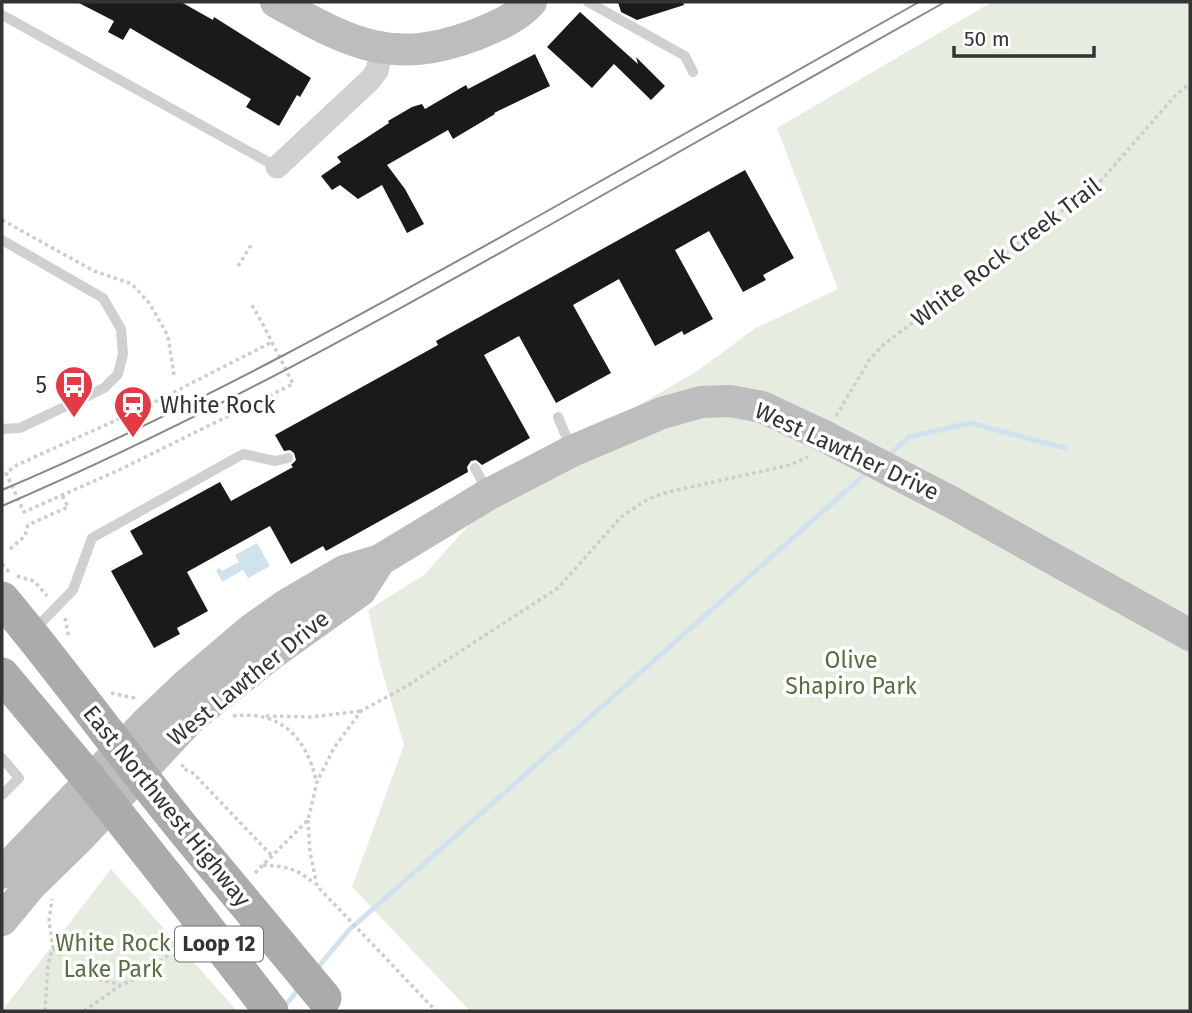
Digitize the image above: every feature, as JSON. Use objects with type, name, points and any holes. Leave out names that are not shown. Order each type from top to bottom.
[{"type":"main road","name":"East Northwest Highway","points":[[2,599],[199,848],[335,1011]]},
{"type":"main road","name":"East Northwest Highway","points":[[9,688],[100,793],[271,1011]]},
{"type":"street","points":[[276,2],[331,32],[363,45],[406,50],[458,41],[507,21],[531,2]]},
{"type":"street","points":[[277,167],[370,80],[377,71],[382,49]]},
{"type":"street","name":"West Lawther Drive","points":[[130,761],[191,718],[304,630],[360,592],[380,561],[482,481],[572,451],[662,412],[701,402],[730,401],[762,407],[953,503],[1190,635]]},
{"type":"street","name":"West Lawther Drive","points":[[2,920],[100,793],[130,761],[185,686],[252,629],[286,605],[344,570],[380,561]]},
{"type":"street","points":[[286,605],[304,630]]},
{"type":"street","name":"West Lawther Drive","points":[[2,873],[100,793]]},
{"type":"lane","points":[[588,2],[685,56],[693,72]]},
{"type":"lane","points":[[2,15],[277,167]]},
{"type":"lane","points":[[2,429],[20,428],[104,388],[118,374],[123,354],[121,329],[103,298],[3,241]]},
{"type":"lane","points":[[558,416],[572,451]]},
{"type":"lane","points":[[31,633],[73,590],[92,538],[243,454],[275,461],[288,458]]},
{"type":"lane","points":[[2,758],[19,778],[2,796]]},
{"type":"path","name":"White Rock Creek Trail","points":[[830,426],[870,359],[883,345],[1099,183],[1174,97],[1190,83]]},
{"type":"path","points":[[238,266],[253,242]]},
{"type":"path","points":[[252,305],[272,342],[293,384],[119,470],[24,512],[6,473],[22,463],[141,409],[272,342]]},
{"type":"path","points":[[229,717],[311,717],[361,711],[407,686],[558,588],[621,517],[648,499],[790,464],[812,454]]},
{"type":"path","points":[[10,549],[25,536],[27,525],[68,507],[62,495]]},
{"type":"path","points":[[2,564],[15,576],[34,581],[56,607],[67,622],[73,648]]},
{"type":"path","points":[[107,690],[126,698],[134,698],[135,707]]},
{"type":"path","points":[[317,886],[310,852],[308,820],[317,782],[334,748],[361,711]]},
{"type":"path","points":[[261,715],[290,731],[303,746],[317,782]]},
{"type":"path","points":[[186,758],[182,768],[193,773],[272,856]]},
{"type":"path","points":[[263,865],[300,871],[436,1011]]},
{"type":"path","points":[[45,1011],[48,964],[53,948],[49,921],[53,891]]},
{"type":"path","points":[[53,948],[83,974],[96,980],[121,985]]},
{"type":"green space","name":"Olive Shapiro Park","points":[[992,2],[1190,2],[1190,1011],[470,1011],[352,887],[404,745],[380,664],[368,610],[424,575],[478,515],[608,423],[696,372],[754,329],[838,289],[777,128]]},
{"type":"green space","name":"White Rock Lake Park","points":[[111,869],[237,1011],[2,1011]]},
{"type":"water","points":[[257,543],[270,566],[248,578],[243,570],[222,582],[216,570],[220,568],[222,571],[239,562],[235,555]]},
{"type":"building","points":[[77,2],[181,2],[213,20],[214,17],[311,78],[300,97],[297,95],[279,126],[246,107],[251,99],[130,28],[123,40],[108,32],[114,21]]},
{"type":"building","points":[[618,2],[683,2],[684,5],[637,20],[621,12]]},
{"type":"building","points":[[580,12],[638,64],[636,57],[665,86],[651,100],[614,64],[592,88],[547,47]]},
{"type":"building","points":[[535,54],[550,86],[494,113],[453,139],[448,130],[387,165],[405,189],[424,224],[407,233],[382,185],[358,199],[340,185],[332,190],[321,176],[341,162],[337,157],[412,107],[422,104],[425,109],[466,85],[468,89]]},
{"type":"building","points":[[745,170],[794,258],[763,275],[766,280],[743,292],[709,231],[675,250],[713,319],[684,335],[682,331],[655,346],[619,279],[573,305],[611,373],[556,403],[519,336],[484,355],[530,438],[482,465],[476,460],[471,461],[467,467],[468,472],[326,551],[323,546],[291,564],[270,526],[187,572],[208,611],[177,628],[180,634],[154,648],[111,571],[143,554],[130,531],[220,482],[231,501],[293,467],[291,465],[296,460],[294,453],[290,450],[284,451],[275,435],[438,345],[436,341]]},
{"type":"waterway","points":[[890,454],[909,437],[970,423],[1065,448]]},
{"type":"waterway","points":[[315,971],[349,930],[863,476]]},
{"type":"waterway","points":[[283,1008],[299,989]]},
{"type":"tram line","points":[[2,490],[208,394],[342,324],[919,2]]},
{"type":"tram line","points":[[2,506],[147,440],[361,330],[945,2]]},
{"type":"place","name":"5","points":[[74,419]]},
{"type":"place","name":"White Rock","points":[[133,439]]}]
